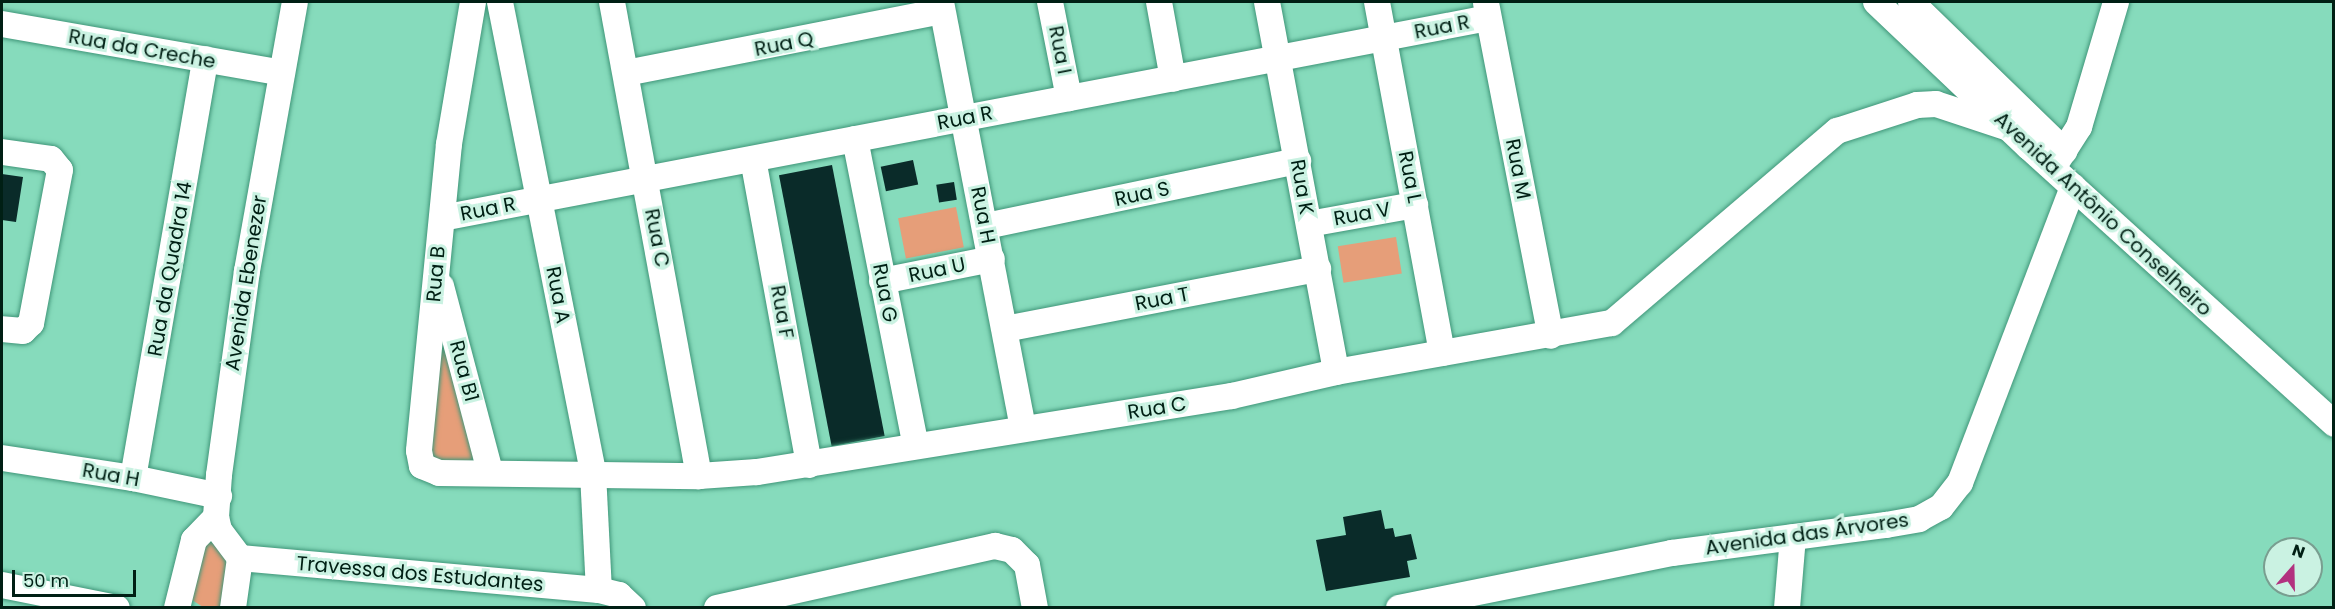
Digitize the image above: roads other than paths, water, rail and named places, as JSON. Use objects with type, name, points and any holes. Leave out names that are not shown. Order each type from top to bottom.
[{"type":"street","name":"Avenida Ebenezer","points":[[217,506],[235,345],[295,2]]},
{"type":"street","name":"Rua B","points":[[429,472],[422,466],[419,451],[457,86],[473,2]]},
{"type":"street","name":"Rua A","points":[[500,2],[593,473],[599,590]]},
{"type":"street","name":"Rua C","points":[[612,2],[699,476]]},
{"type":"street","name":"Rua I","points":[[1050,2],[1069,98]]},
{"type":"street","points":[[1159,2],[1173,79]]},
{"type":"street","name":"Rua K","points":[[1267,2],[1336,372]]},
{"type":"street","name":"Rua L","points":[[1377,2],[1442,353]]},
{"type":"street","name":"Avenida Antônio Conselheiro","points":[[1876,2],[2009,128],[2058,159],[2073,187],[2334,424]]},
{"type":"street","points":[[1911,2],[2058,159],[2079,127],[2116,2]]},
{"type":"street","name":"Rua Q","points":[[626,73],[942,6]]},
{"type":"street","name":"Rua H","points":[[942,6],[962,119],[986,226],[1023,429]]},
{"type":"street","name":"Rua R","points":[[442,218],[1383,39],[1487,10]]},
{"type":"street","name":"Rua M","points":[[1487,10],[1551,336]]},
{"type":"street","name":"Rua da Creche","points":[[2,24],[282,73]]},
{"type":"street","name":"Rua da Quadra 14","points":[[133,478],[205,59]]},
{"type":"street","name":"Rua C","points":[[429,472],[490,471],[699,476],[809,465],[1232,396],[1336,372],[1551,336],[1612,323],[1837,130],[1917,105],[1935,104],[2009,128]]},
{"type":"street","name":"Rua G","points":[[855,139],[916,446]]},
{"type":"street","points":[[2,152],[51,159],[59,167],[34,314],[14,329]]},
{"type":"street","name":"Rua F","points":[[753,159],[809,465]]},
{"type":"street","name":"Rua S","points":[[986,226],[1298,161]]},
{"type":"street","name":"Avenida das Árvores","points":[[1399,608],[1672,553],[1918,519],[1941,507],[1960,483],[2073,187]]},
{"type":"street","name":"Rua V","points":[[1309,224],[1415,205]]},
{"type":"street","name":"Rua U","points":[[882,281],[992,259]]},
{"type":"street","name":"Rua T","points":[[1005,328],[1318,269]]},
{"type":"street","name":"Rua B1","points":[[437,271],[490,471]]},
{"type":"street","name":"Rua H","points":[[2,458],[133,478],[198,495],[217,506]]},
{"type":"street","points":[[217,506],[223,538],[240,558],[233,608]]},
{"type":"street","points":[[177,608],[194,540],[217,506]]},
{"type":"street","points":[[1787,608],[1793,537]]},
{"type":"street","points":[[717,608],[995,546],[1012,550],[1027,565],[1035,608]]},
{"type":"street","name":"Travessa dos Estudantes","points":[[240,558],[599,590],[620,595],[633,608]]},
{"type":"street","points":[[2,585],[111,607]]}]
